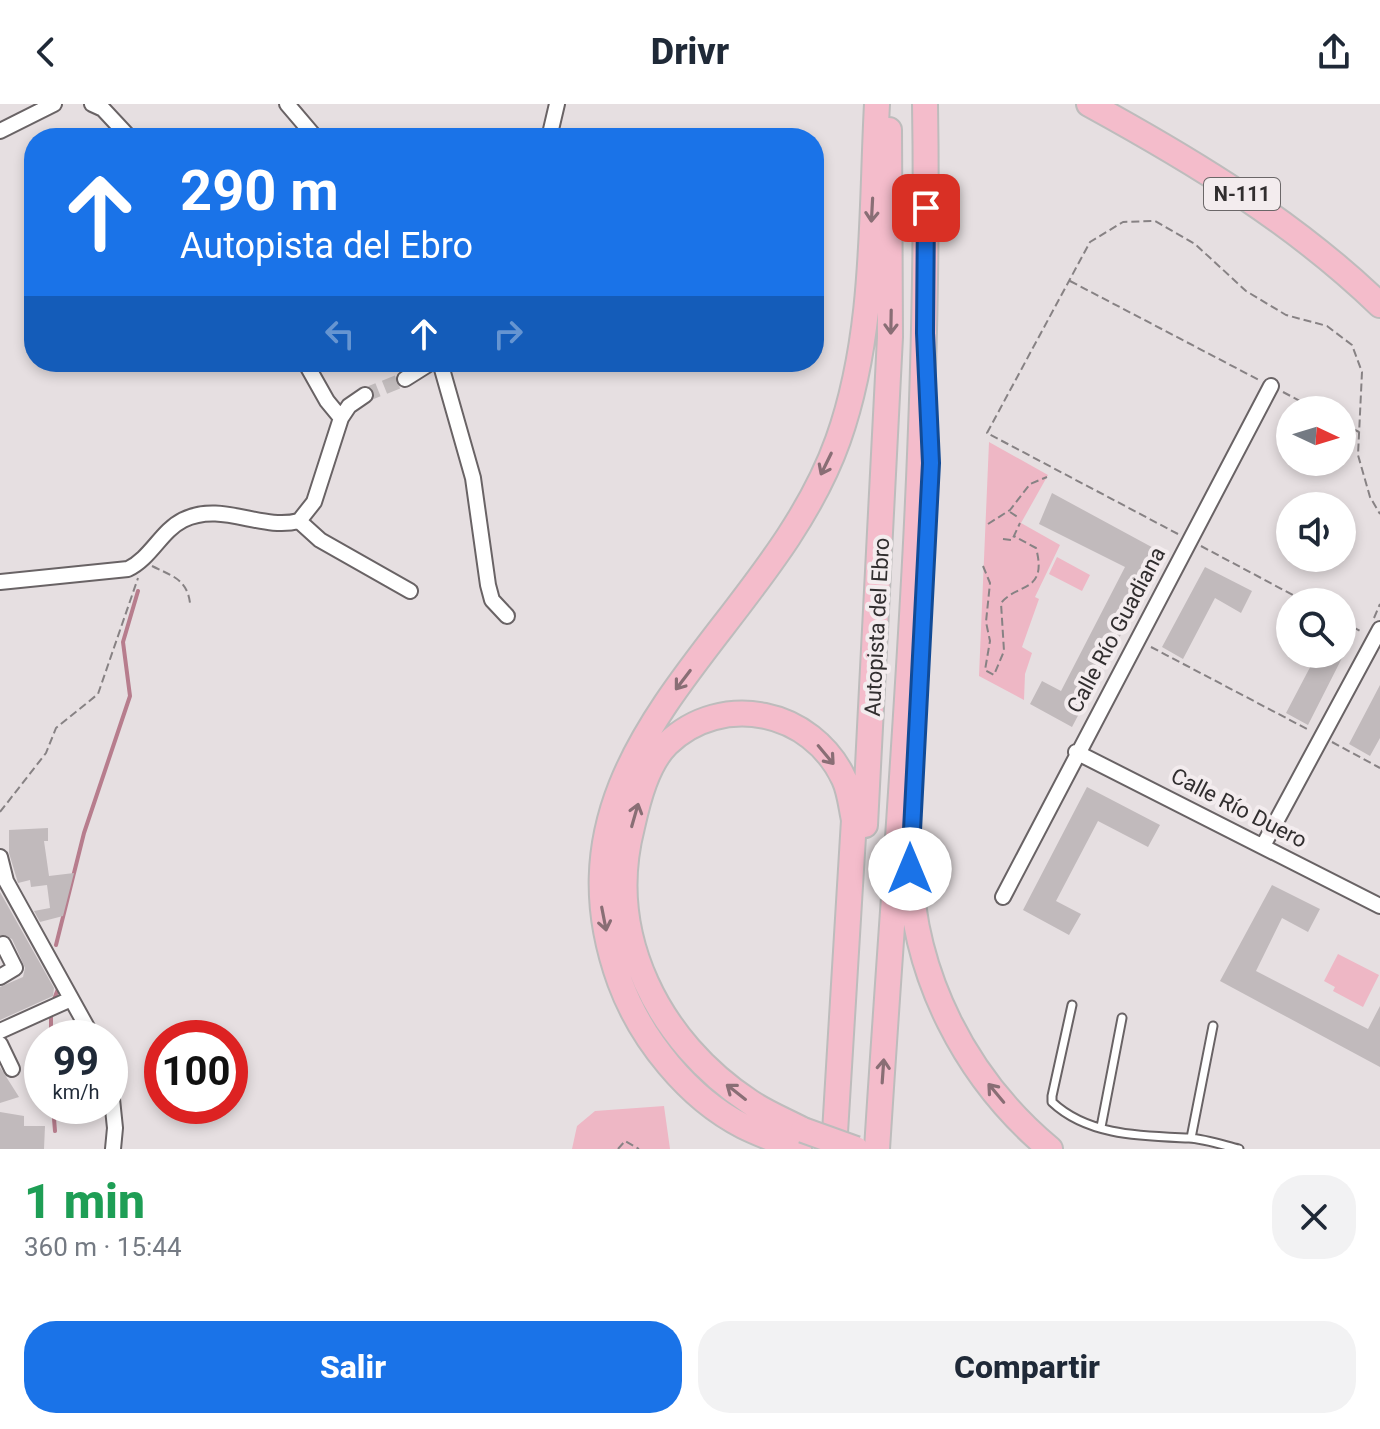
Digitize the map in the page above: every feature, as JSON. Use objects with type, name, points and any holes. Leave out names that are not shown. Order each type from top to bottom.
[{"type":"highway","points":[[856,1149],[799,1142],[742,1126],[701,1096],[656,1047],[630,1008],[613,961],[600,899],[600,859],[610,810],[630,761],[674,692],[801,516],[838,441],[859,364],[867,293],[877,104]]},
{"type":"highway","name":"Autopista del Ebro","points":[[843,1149],[887,431],[892,223],[887,104]]},
{"type":"highway","name":"Autopista del Ebro","points":[[877,1149],[912,630],[925,333],[925,104]]},
{"type":"highway","name":"N-111","points":[[1089,104],[1182,154],[1260,206],[1380,305]]},
{"type":"highway","points":[[925,333],[931,463],[910,817],[910,893],[927,973],[946,1019],[975,1069],[1026,1129],[1050,1149]]},
{"type":"highway","points":[[799,1142],[695,1056],[666,1023],[643,982],[630,936],[625,853],[648,775],[666,745],[700,722],[727,713],[754,712],[806,732],[844,778],[850,797],[853,845],[834,1149]]},
{"type":"street","points":[[0,131],[54,104]]},
{"type":"street","points":[[92,104],[103,109],[121,128]]},
{"type":"street","points":[[287,104],[307,128]]},
{"type":"street","points":[[551,128],[557,104]]},
{"type":"street","points":[[311,372],[341,418]]},
{"type":"street","points":[[405,379],[416,372]]},
{"type":"street","points":[[443,372],[473,478],[488,585],[492,600],[507,616]]},
{"type":"street","name":"Calle Río Guadiana","points":[[1003,897],[1076,752],[1271,386]]},
{"type":"street","points":[[0,582],[128,569],[144,559],[174,526],[197,516],[222,513],[282,523],[299,521],[314,502],[341,418],[349,406],[365,395]]},
{"type":"street","points":[[299,521],[320,540],[410,591]]},
{"type":"street","points":[[1264,844],[1379,631]]},
{"type":"street","name":"Calle Río Duero","points":[[1076,752],[1264,844],[1380,906]]},
{"type":"street","points":[[0,857],[3,882],[83,1020]]},
{"type":"street","points":[[0,977],[15,968],[3,944]]},
{"type":"street","points":[[0,1031],[71,999]]},
{"type":"street","points":[[0,1044],[12,1069]]},
{"type":"street","points":[[113,1149],[115,1124]]},
{"type":"lane","points":[[1072,1005],[1052,1102],[1064,1113],[1101,1127],[1156,1139],[1191,1138],[1239,1149]]},
{"type":"lane","points":[[1101,1127],[1122,1018]]},
{"type":"lane","points":[[1191,1138],[1213,1026]]},
{"type":"path","points":[[1280,588],[1199,545],[1203,538],[1185,529],[1181,536],[987,433],[1090,242],[1123,222],[1155,221],[1195,244],[1246,291],[1286,315],[1327,326],[1352,345],[1362,372],[1358,455],[1370,497],[1380,514]]},
{"type":"path","points":[[1069,280],[1290,396]]},
{"type":"path","points":[[1356,431],[1360,433]]},
{"type":"path","points":[[988,524],[1010,510],[1030,484],[1047,477]]},
{"type":"path","points":[[1010,510],[1011,516],[1019,518]]},
{"type":"path","points":[[1003,539],[1012,540],[1020,523]]},
{"type":"path","points":[[983,566],[990,583],[986,622],[990,641],[985,670],[994,675],[1004,651],[1001,603],[1029,587],[1039,566],[1036,548],[1014,536]]},
{"type":"path","points":[[0,812],[46,753],[56,728],[98,694],[144,559],[178,578],[188,589],[190,603]]},
{"type":"path","points":[[1136,639],[1380,768]]},
{"type":"path","points":[[618,1149],[625,1141],[639,1149]]},
{"type":"shaded area","points":[[989,442],[1048,475],[1021,523],[1060,545],[1035,597],[1039,599],[1022,647],[1032,653],[1025,674],[1024,700],[979,676]]},
{"type":"shaded area","points":[[1057,557],[1090,575],[1082,591],[1049,574]]},
{"type":"shaded area","points":[[1338,954],[1379,975],[1363,1007],[1333,991],[1335,987],[1324,981]]},
{"type":"shaded area","points":[[664,1106],[670,1149],[572,1149],[577,1126],[595,1111]]},
{"type":"building","points":[[1052,493],[1159,551],[1134,610],[1072,727],[1030,704],[1042,681],[1061,691],[1125,567],[1039,524]]},
{"type":"building","points":[[1205,567],[1252,591],[1241,613],[1215,598],[1183,659],[1162,647]]},
{"type":"building","points":[[1310,668],[1337,668],[1308,725],[1286,713]]},
{"type":"building","points":[[1380,685],[1380,738],[1370,756],[1349,744]]},
{"type":"building","points":[[1087,787],[1160,825],[1148,847],[1098,821],[1056,901],[1081,914],[1069,935],[1023,910]]},
{"type":"building","points":[[48,828],[48,841],[44,841],[49,876],[74,873],[63,916],[40,922],[34,911],[50,908],[47,885],[31,887],[30,880],[18,883],[9,853],[9,830]]},
{"type":"building","points":[[1272,885],[1320,909],[1308,932],[1282,918],[1256,971],[1368,1029],[1380,1006],[1380,1067],[1220,981]]},
{"type":"building","points":[[0,892],[54,988],[53,996],[0,1020],[0,987],[23,977],[25,968],[12,939],[0,935]]},
{"type":"building","points":[[0,1067],[19,1097],[0,1103]]},
{"type":"building","points":[[0,1112],[24,1116],[24,1126],[45,1126],[44,1149],[0,1149]]},
{"type":"waterway","points":[[56,945],[84,833],[130,696],[123,642],[138,591]]},
{"type":"waterway","points":[[53,1002],[58,989]]},
{"type":"waterway","points":[[54,1124],[55,1131]]},
{"type":"tunnel","points":[[365,395],[405,379]]},
{"type":"route","points":[[910,869],[931,463],[925,333],[926,208]]}]
